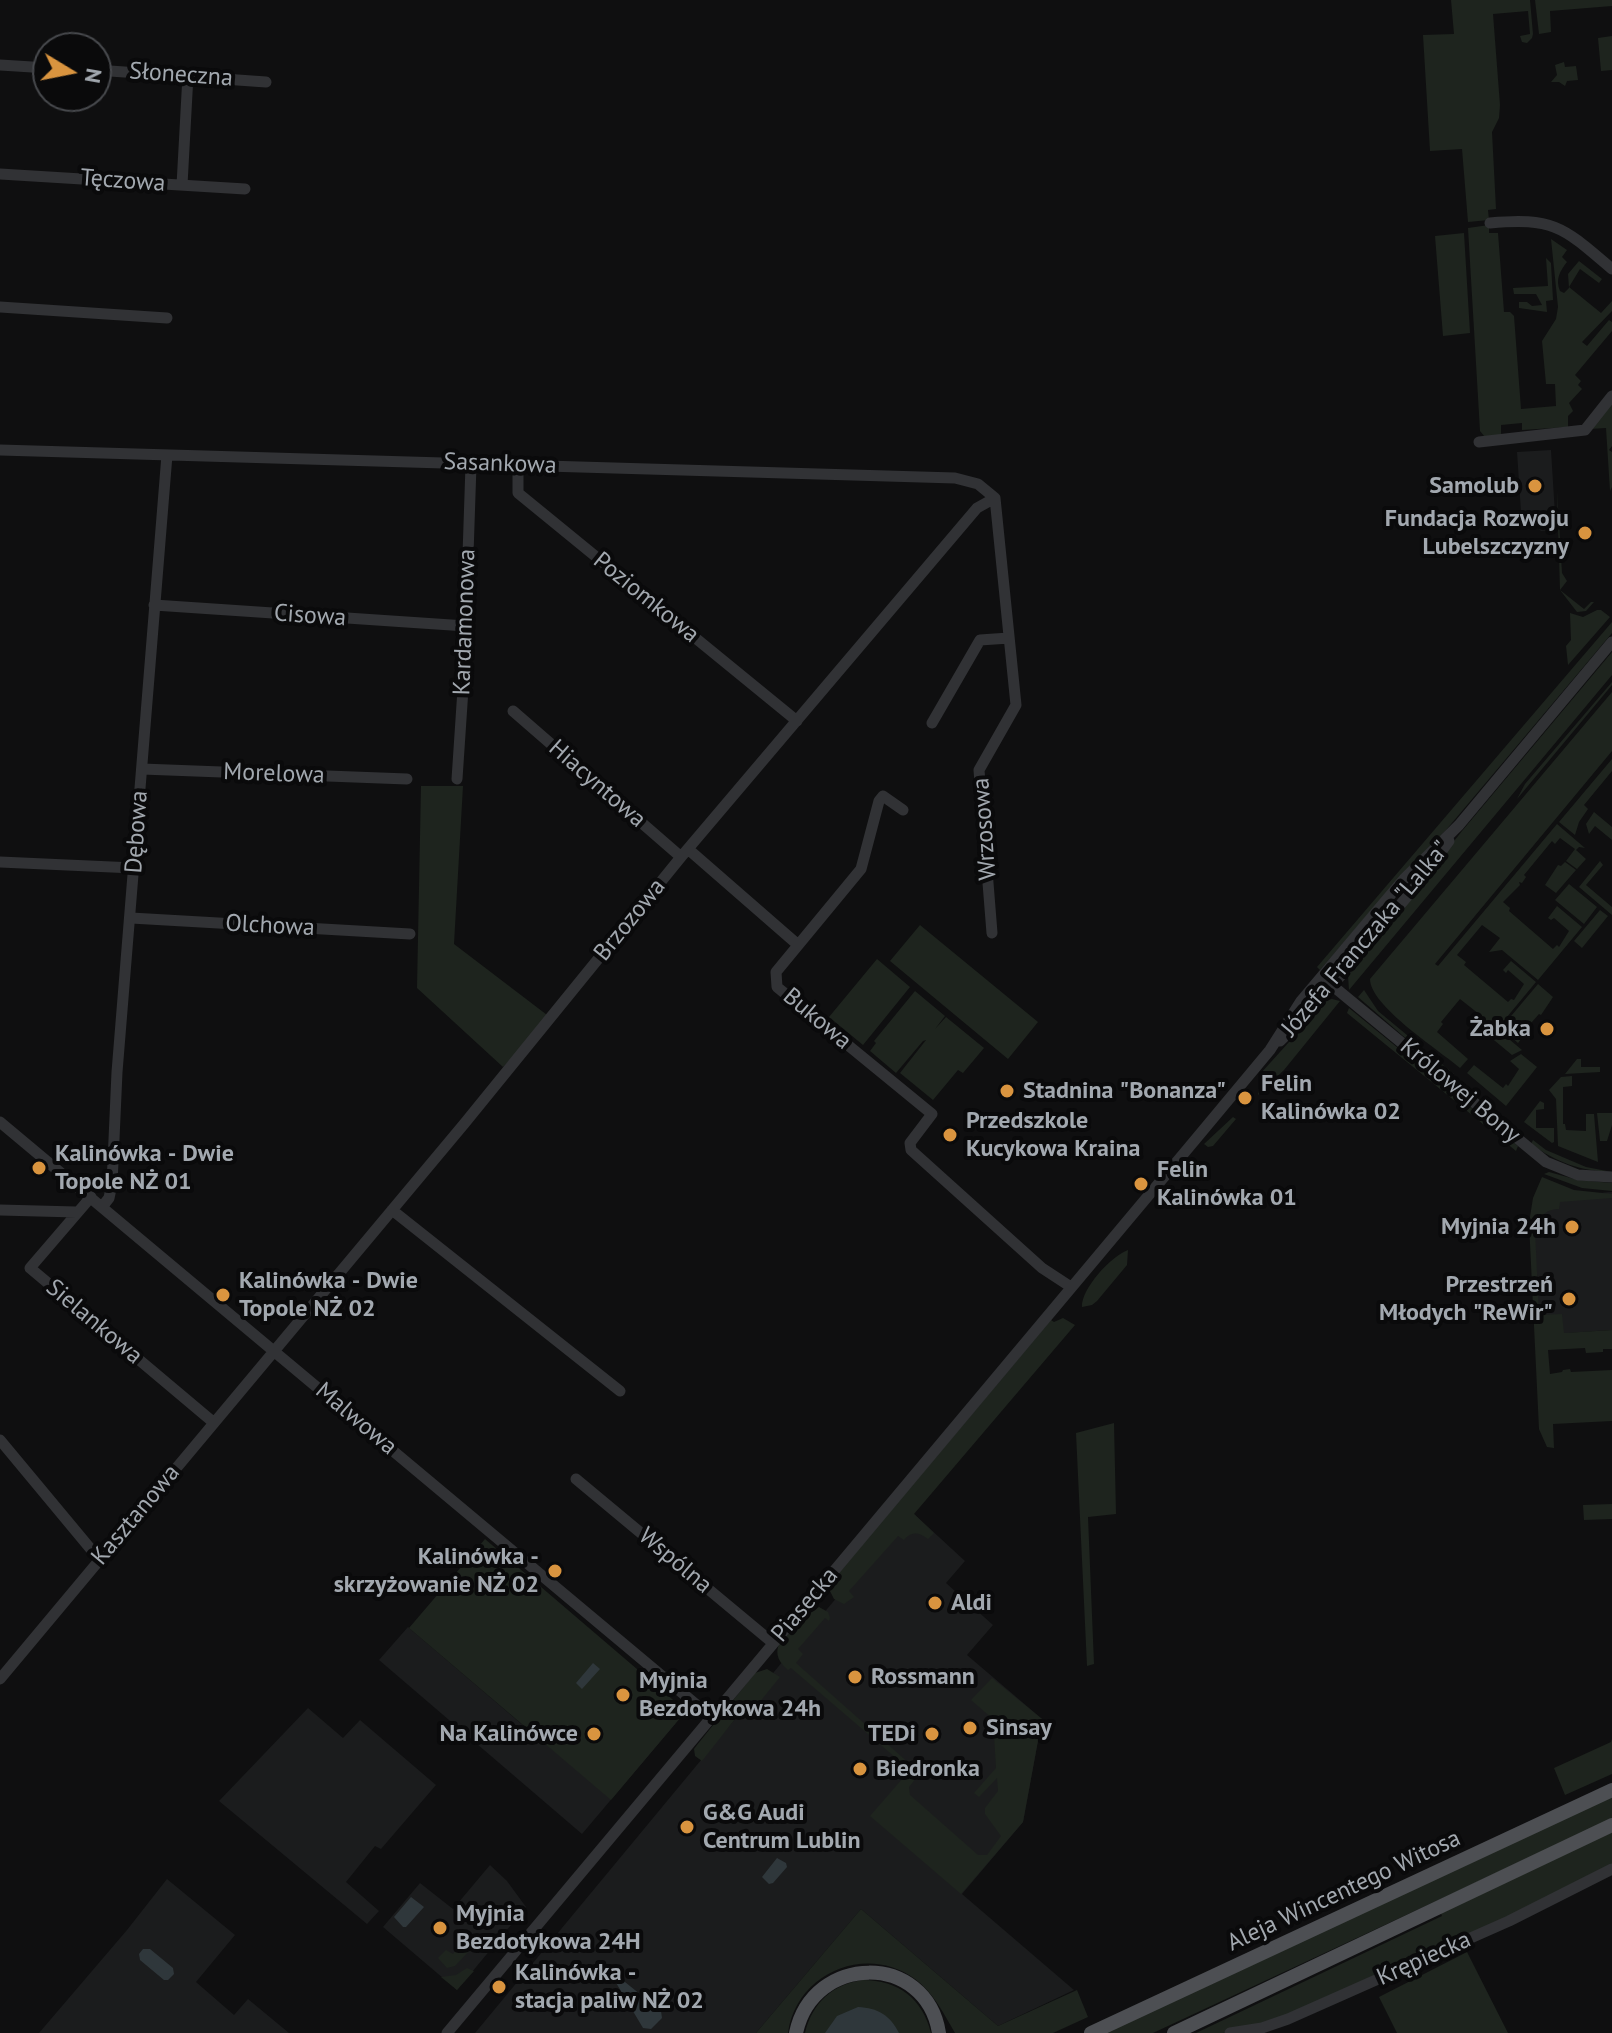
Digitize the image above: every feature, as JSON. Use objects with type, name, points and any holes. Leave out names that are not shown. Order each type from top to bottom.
[{"type":"main road","name":"Aleja Wincentego Witosa","points":[[1093,2032],[1612,1790]]},
{"type":"main road","points":[[1174,2033],[1612,1825]]},
{"type":"main road","points":[[796,2033],[805,2010],[820,1991],[844,1976],[869,1972],[896,1977],[917,1991],[934,2014],[939,2033]]},
{"type":"street","points":[[0,65],[32,67]]},
{"type":"street","name":"Słoneczna","points":[[112,71],[266,82]]},
{"type":"street","points":[[182,185],[188,75]]},
{"type":"street","name":"Tęczowa","points":[[0,174],[245,189]]},
{"type":"street","points":[[1490,223],[1544,222],[1570,235],[1612,269]]},
{"type":"street","points":[[0,307],[167,318]]},
{"type":"street","points":[[1479,442],[1585,430],[1612,396]]},
{"type":"street","name":"Sasankowa","points":[[0,450],[955,478],[978,484],[995,498]]},
{"type":"street","name":"Dębowa","points":[[102,1207],[109,1198],[112,1184],[117,1072],[167,455]]},
{"type":"street","name":"Kardamonowa","points":[[457,779],[471,465]]},
{"type":"street","name":"Poziomkowa","points":[[518,465],[518,493],[797,721]]},
{"type":"street","name":"Wrzosowa","points":[[992,933],[979,770],[1016,705],[995,498]]},
{"type":"street","name":"Brzozowa","points":[[273,1350],[685,853],[977,508],[995,498]]},
{"type":"street","name":"Cisowa","points":[[154,605],[466,626]]},
{"type":"street","points":[[932,723],[980,640],[1009,638]]},
{"type":"street","name":"Józefa Franczaka \"Lalka\"","points":[[1071,1287],[1270,1050],[1311,1011],[1416,886],[1459,825],[1612,642]]},
{"type":"street","name":"Hiacyntowa","points":[[513,711],[685,853]]},
{"type":"street","name":"Morelowa","points":[[142,769],[407,779]]},
{"type":"street","name":"Bukowa","points":[[903,810],[883,796],[879,801],[861,869],[776,972],[777,987],[932,1114],[910,1143],[911,1150],[1042,1268],[1071,1287]]},
{"type":"street","name":"Józefa Franczaka \"Lalka\"","points":[[1270,1050],[1301,1001],[1404,879],[1459,825]]},
{"type":"street","points":[[685,853],[797,944]]},
{"type":"street","points":[[0,862],[134,868]]},
{"type":"street","name":"Olchowa","points":[[131,918],[410,934]]},
{"type":"street","name":"Królowej Bony","points":[[1322,977],[1546,1162],[1578,1175],[1612,1177]]},
{"type":"street","name":"Malwowa","points":[[0,1122],[711,1717]]},
{"type":"street","points":[[0,1210],[76,1212],[91,1197]]},
{"type":"street","points":[[392,1210],[620,1391]]},
{"type":"street","name":"Sielankowa","points":[[76,1212],[30,1268],[213,1422]]},
{"type":"street","name":"Piasecka","points":[[447,2033],[1071,1287]]},
{"type":"street","name":"Kasztanowa","points":[[0,1679],[273,1350]]},
{"type":"street","points":[[0,1440],[99,1559]]},
{"type":"street","name":"Wspólna","points":[[576,1479],[773,1643]]},
{"type":"street","name":"Krępiecka","points":[[1230,2033],[1262,2028],[1288,2019],[1509,1921],[1612,1869]]},
{"type":"shaded area","points":[[1451,0],[1530,0],[1533,34],[1527,43],[1522,42],[1520,36],[1530,34],[1528,11],[1493,14],[1500,105],[1499,118],[1492,132],[1496,209],[1488,210],[1489,220],[1468,222],[1462,149],[1430,151],[1423,35],[1454,34]]},
{"type":"shaded area","points":[[1535,0],[1612,0],[1612,6],[1550,11],[1551,32],[1539,34]]},
{"type":"shaded area","points":[[1612,36],[1612,70],[1601,71],[1598,38]]},
{"type":"shaded area","points":[[1564,62],[1565,67],[1576,66],[1578,80],[1567,81],[1565,86],[1551,82],[1557,75],[1555,65]]},
{"type":"shaded area","points":[[1489,225],[1489,233],[1498,233],[1504,312],[1514,316],[1521,409],[1556,406],[1555,384],[1546,384],[1542,341],[1556,319],[1558,307],[1551,239],[1567,250],[1562,257],[1567,262],[1558,279],[1560,291],[1564,293],[1569,288],[1568,274],[1579,261],[1602,279],[1599,283],[1580,269],[1569,287],[1601,313],[1612,301],[1612,311],[1582,342],[1587,346],[1609,320],[1612,322],[1612,331],[1575,375],[1581,381],[1578,385],[1582,389],[1569,403],[1573,411],[1568,416],[1568,427],[1522,430],[1522,423],[1501,425],[1501,436],[1485,437],[1480,431],[1468,228]]},
{"type":"shaded area","points":[[1464,233],[1470,333],[1443,336],[1435,236]]},
{"type":"shaded area","points":[[1546,258],[1551,263],[1553,300],[1546,301],[1547,312],[1519,308],[1519,302],[1542,305],[1536,294],[1514,294],[1513,288],[1548,286]]},
{"type":"shaded area","points":[[1612,400],[1610,491],[1606,428],[1589,429]]},
{"type":"shaded area","points":[[1551,450],[1556,530],[1541,531],[1521,512],[1517,452]]},
{"type":"shaded area","points":[[1557,490],[1562,573],[1567,581],[1560,590]]},
{"type":"shaded area","points":[[1560,590],[1584,609],[1594,602],[1586,611],[1577,612]]},
{"type":"shaded area","points":[[1597,610],[1610,617],[1568,665],[1566,646],[1571,640],[1570,613],[1583,617]]},
{"type":"shaded area","points":[[1612,622],[1612,633],[1446,830],[1394,884],[1320,970],[1317,967]]},
{"type":"shaded area","points":[[1612,652],[1612,675],[1349,990],[1348,976],[1462,831]]},
{"type":"shaded area","points":[[1612,682],[1612,685],[1517,799],[1525,784]]},
{"type":"shaded area","points":[[1612,692],[1612,751],[1435,964],[1438,966],[1557,824],[1585,848],[1576,850],[1586,859],[1577,869],[1566,861],[1575,849],[1560,838],[1555,844],[1552,841],[1524,875],[1526,877],[1522,883],[1519,882],[1520,885],[1503,902],[1510,908],[1509,911],[1553,949],[1557,945],[1559,947],[1569,931],[1554,918],[1548,918],[1557,906],[1582,927],[1538,980],[1502,950],[1489,952],[1500,938],[1482,925],[1457,955],[1466,962],[1464,965],[1508,1002],[1514,1000],[1524,984],[1508,970],[1506,973],[1503,970],[1511,961],[1536,982],[1497,1029],[1522,1050],[1512,1055],[1477,1026],[1484,1018],[1460,999],[1441,1022],[1443,1024],[1437,1032],[1468,1059],[1460,1068],[1393,1014],[1373,990],[1370,979]]},
{"type":"shaded area","points":[[1612,759],[1612,771],[1584,805],[1588,809],[1575,835],[1559,822]]},
{"type":"shaded area","points":[[421,786],[463,786],[454,944],[551,1018],[503,1067],[417,988]]},
{"type":"shaded area","points":[[1594,812],[1612,827],[1612,840],[1595,826],[1589,834],[1586,824]]},
{"type":"shaded area","points":[[1600,861],[1603,865],[1586,885],[1612,907],[1612,915],[1579,887]]},
{"type":"shaded area","points":[[1565,862],[1576,870],[1556,893],[1545,885],[1558,865]]},
{"type":"shaded area","points":[[1569,884],[1597,907],[1584,924],[1555,900]]},
{"type":"shaded area","points":[[1600,910],[1608,916],[1582,948],[1574,941]]},
{"type":"shaded area","points":[[920,925],[1038,1022],[1008,1059],[890,961]]},
{"type":"shaded area","points":[[877,959],[910,987],[863,1045],[829,1017]]},
{"type":"shaded area","points":[[1538,984],[1553,997],[1541,1015],[1524,1031],[1526,1033],[1518,1043],[1501,1028]]},
{"type":"shaded area","points":[[1364,990],[1378,1011],[1454,1074],[1447,1074],[1358,997]]},
{"type":"shaded area","points":[[915,991],[945,1016],[935,1029],[946,1017],[984,1048],[963,1073],[958,1070],[933,1100],[900,1073],[926,1040],[896,1073],[870,1051],[876,1043],[874,1041]]},
{"type":"shaded area","points":[[1327,1000],[1340,1001],[1284,1070],[1258,1095],[1261,1073]]},
{"type":"shaded area","points":[[1349,1008],[1518,1146],[1516,1151],[1347,1013]]},
{"type":"shaded area","points":[[1521,1054],[1537,1067],[1506,1106],[1467,1073],[1474,1065],[1503,1088],[1506,1084],[1508,1086],[1519,1069],[1510,1061]]},
{"type":"shaded area","points":[[1577,1059],[1581,1059],[1581,1067],[1600,1067],[1600,1072],[1565,1074]]},
{"type":"shaded area","points":[[1572,1076],[1572,1086],[1563,1087],[1563,1124],[1566,1130],[1586,1131],[1586,1114],[1594,1114],[1598,1162],[1558,1146],[1556,1099],[1549,1090],[1561,1077]]},
{"type":"shaded area","points":[[1540,1101],[1544,1103],[1544,1109],[1536,1110],[1536,1128],[1554,1128],[1552,1143],[1524,1122]]},
{"type":"shaded area","points":[[1597,1113],[1612,1113],[1607,1141],[1600,1141]]},
{"type":"shaded area","points":[[1233,1117],[1236,1119],[1213,1146],[1204,1144]]},
{"type":"shaded area","points":[[1533,1140],[1546,1150],[1586,1167],[1612,1172],[1589,1170],[1559,1161],[1531,1144]]},
{"type":"shaded area","points":[[1549,1172],[1578,1180],[1612,1183],[1612,1191],[1582,1188],[1544,1174]]},
{"type":"shaded area","points":[[1542,1177],[1574,1190],[1612,1194],[1612,1198],[1560,1202],[1559,1209],[1544,1214],[1539,1228],[1535,1229],[1539,1315],[1562,1314],[1564,1333],[1612,1330],[1612,1349],[1603,1349],[1603,1352],[1586,1353],[1585,1348],[1548,1350],[1550,1374],[1570,1369],[1571,1372],[1612,1370],[1612,1421],[1553,1424],[1554,1448],[1547,1447],[1539,1429],[1529,1223],[1533,1198]]},
{"type":"shaded area","points":[[1612,1192],[1612,1330],[1539,1335],[1533,1198]]},
{"type":"shaded area","points":[[1128,1250],[1127,1265],[1097,1301],[1082,1307],[1086,1291],[1098,1274]]},
{"type":"shaded area","points":[[1063,1318],[1075,1325],[914,1514],[934,1533],[928,1539],[915,1534],[904,1540],[898,1536],[849,1591],[854,1597],[844,1604],[834,1599],[829,1589],[831,1582],[1051,1320],[1054,1322]]},
{"type":"shaded area","points":[[1114,1423],[1116,1514],[1088,1517],[1094,1664],[1087,1666],[1076,1433]]},
{"type":"shaded area","points":[[1612,1504],[1612,1519],[1584,1520],[1583,1505]]},
{"type":"shaded area","points":[[914,1514],[965,1561],[946,1583],[993,1625],[967,1655],[1042,1719],[1023,1822],[962,1894],[1074,1990],[998,2026],[861,1909],[756,2033],[475,2033],[783,1661],[855,1576]]},
{"type":"shaded area","points":[[485,1539],[686,1711],[611,1800],[409,1628]]},
{"type":"shaded area","points":[[819,1607],[828,1612],[829,1621],[825,1618],[798,1649],[803,1654],[796,1663],[920,1773],[909,1787],[910,1795],[978,1855],[987,1855],[1001,1836],[985,1814],[985,1808],[998,1791],[997,1778],[979,1797],[974,1793],[996,1768],[993,1719],[971,1700],[992,1678],[1042,1719],[1023,1822],[961,1894],[870,1816],[910,1770],[781,1662],[778,1655],[780,1641],[803,1615]]},
{"type":"shaded area","points":[[408,1627],[525,1727],[686,1711],[582,1834],[379,1660]]},
{"type":"shaded area","points":[[593,1663],[600,1669],[582,1689],[576,1683]]},
{"type":"shaded area","points":[[767,1669],[780,1677],[750,1714],[743,1709],[702,1761],[695,1756],[694,1749],[755,1673]]},
{"type":"shaded area","points":[[308,1708],[343,1738],[360,1720],[436,1785],[381,1849],[375,1846],[346,1882],[379,1911],[367,1924],[219,1801]]},
{"type":"shaded area","points":[[1612,1739],[1612,1774],[1565,1795],[1554,1768]]},
{"type":"shaded area","points":[[1612,1796],[1612,1819],[1153,2033],[1105,2033]]},
{"type":"shaded area","points":[[1612,1831],[1612,1866],[1583,1882],[1279,2021],[1223,2033],[1196,2033],[1442,1916],[1440,1911]]},
{"type":"shaded area","points":[[777,1858],[787,1867],[769,1884],[762,1877]]},
{"type":"shaded area","points":[[490,1865],[507,1881],[526,1907],[457,1990],[383,1927],[420,1883],[453,1909]]},
{"type":"shaded area","points":[[167,1879],[235,1935],[196,1982],[234,2015],[248,1999],[289,2033],[39,2033],[127,1930]]},
{"type":"shaded area","points":[[411,1897],[424,1907],[403,1927],[394,1917]]},
{"type":"shaded area","points":[[861,1909],[998,2026],[1077,1990],[1088,2017],[1053,2033],[955,2033],[933,1997],[915,1979],[896,1969],[876,1964],[855,1964],[819,1980],[804,1994],[794,2012],[788,2033],[756,2033]]},
{"type":"shaded area","points":[[462,1934],[468,1939],[469,1951],[455,1966],[447,1968],[438,1958],[446,1950],[453,1954],[460,1945],[455,1938]]},
{"type":"shaded area","points":[[143,1949],[150,1949],[173,1968],[174,1974],[168,1980],[140,1960],[139,1954]]},
{"type":"shaded area","points":[[1467,1952],[1508,2033],[1397,2033],[1379,1997]]},
{"type":"shaded area","points":[[467,1968],[474,1971],[457,1990],[441,1977],[456,1975]]},
{"type":"shaded area","points":[[615,1974],[661,2011],[662,2018],[651,2029],[643,2028],[612,1976]]},
{"type":"shaded area","points":[[863,1980],[887,1984],[907,1994],[922,2010],[931,2033],[805,2033],[813,2013],[825,1997],[842,1986]]},
{"type":"shaded area","points":[[858,2007],[883,2014],[899,2033],[825,2033],[837,2016]]},
{"type":"place","name":"Samolub","points":[[1535,486]]},
{"type":"place","name":"Fundacja Rozwoju Lubelszczyzny","points":[[1585,533]]},
{"type":"place","name":"Żabka","points":[[1547,1029]]},
{"type":"place","name":"Stadnina \"Bonanza\"","points":[[1007,1091]]},
{"type":"place","name":"Felin Kalinówka 02","points":[[1245,1098]]},
{"type":"place","name":"Przedszkole Kucykowa Kraina","points":[[950,1135]]},
{"type":"place","name":"Kalinówka - Dwie Topole NŻ 01","points":[[39,1168]]},
{"type":"place","name":"Felin Kalinówka 01","points":[[1141,1184]]},
{"type":"place","name":"Myjnia 24h","points":[[1572,1227]]},
{"type":"place","name":"Kalinówka - Dwie Topole NŻ 02","points":[[223,1295]]},
{"type":"place","name":"Przestrzeń Młodych \"ReWir\"","points":[[1569,1299]]},
{"type":"place","name":"Kalinówka - skrzyżowanie NŻ 02","points":[[555,1571]]},
{"type":"place","name":"Aldi","points":[[935,1603]]},
{"type":"place","name":"Rossmann","points":[[855,1677]]},
{"type":"place","name":"Myjnia Bezdotykowa 24h","points":[[623,1695]]},
{"type":"place","name":"Sinsay","points":[[970,1728]]},
{"type":"place","name":"Na Kalinówce","points":[[594,1734]]},
{"type":"place","name":"TEDi","points":[[932,1734]]},
{"type":"place","name":"Biedronka","points":[[860,1769]]},
{"type":"place","name":"G&G Audi Centrum Lublin","points":[[687,1827]]},
{"type":"place","name":"Myjnia Bezdotykowa 24H","points":[[440,1928]]},
{"type":"place","name":"Kalinówka - stacja paliw NŻ 02","points":[[499,1987]]}]
